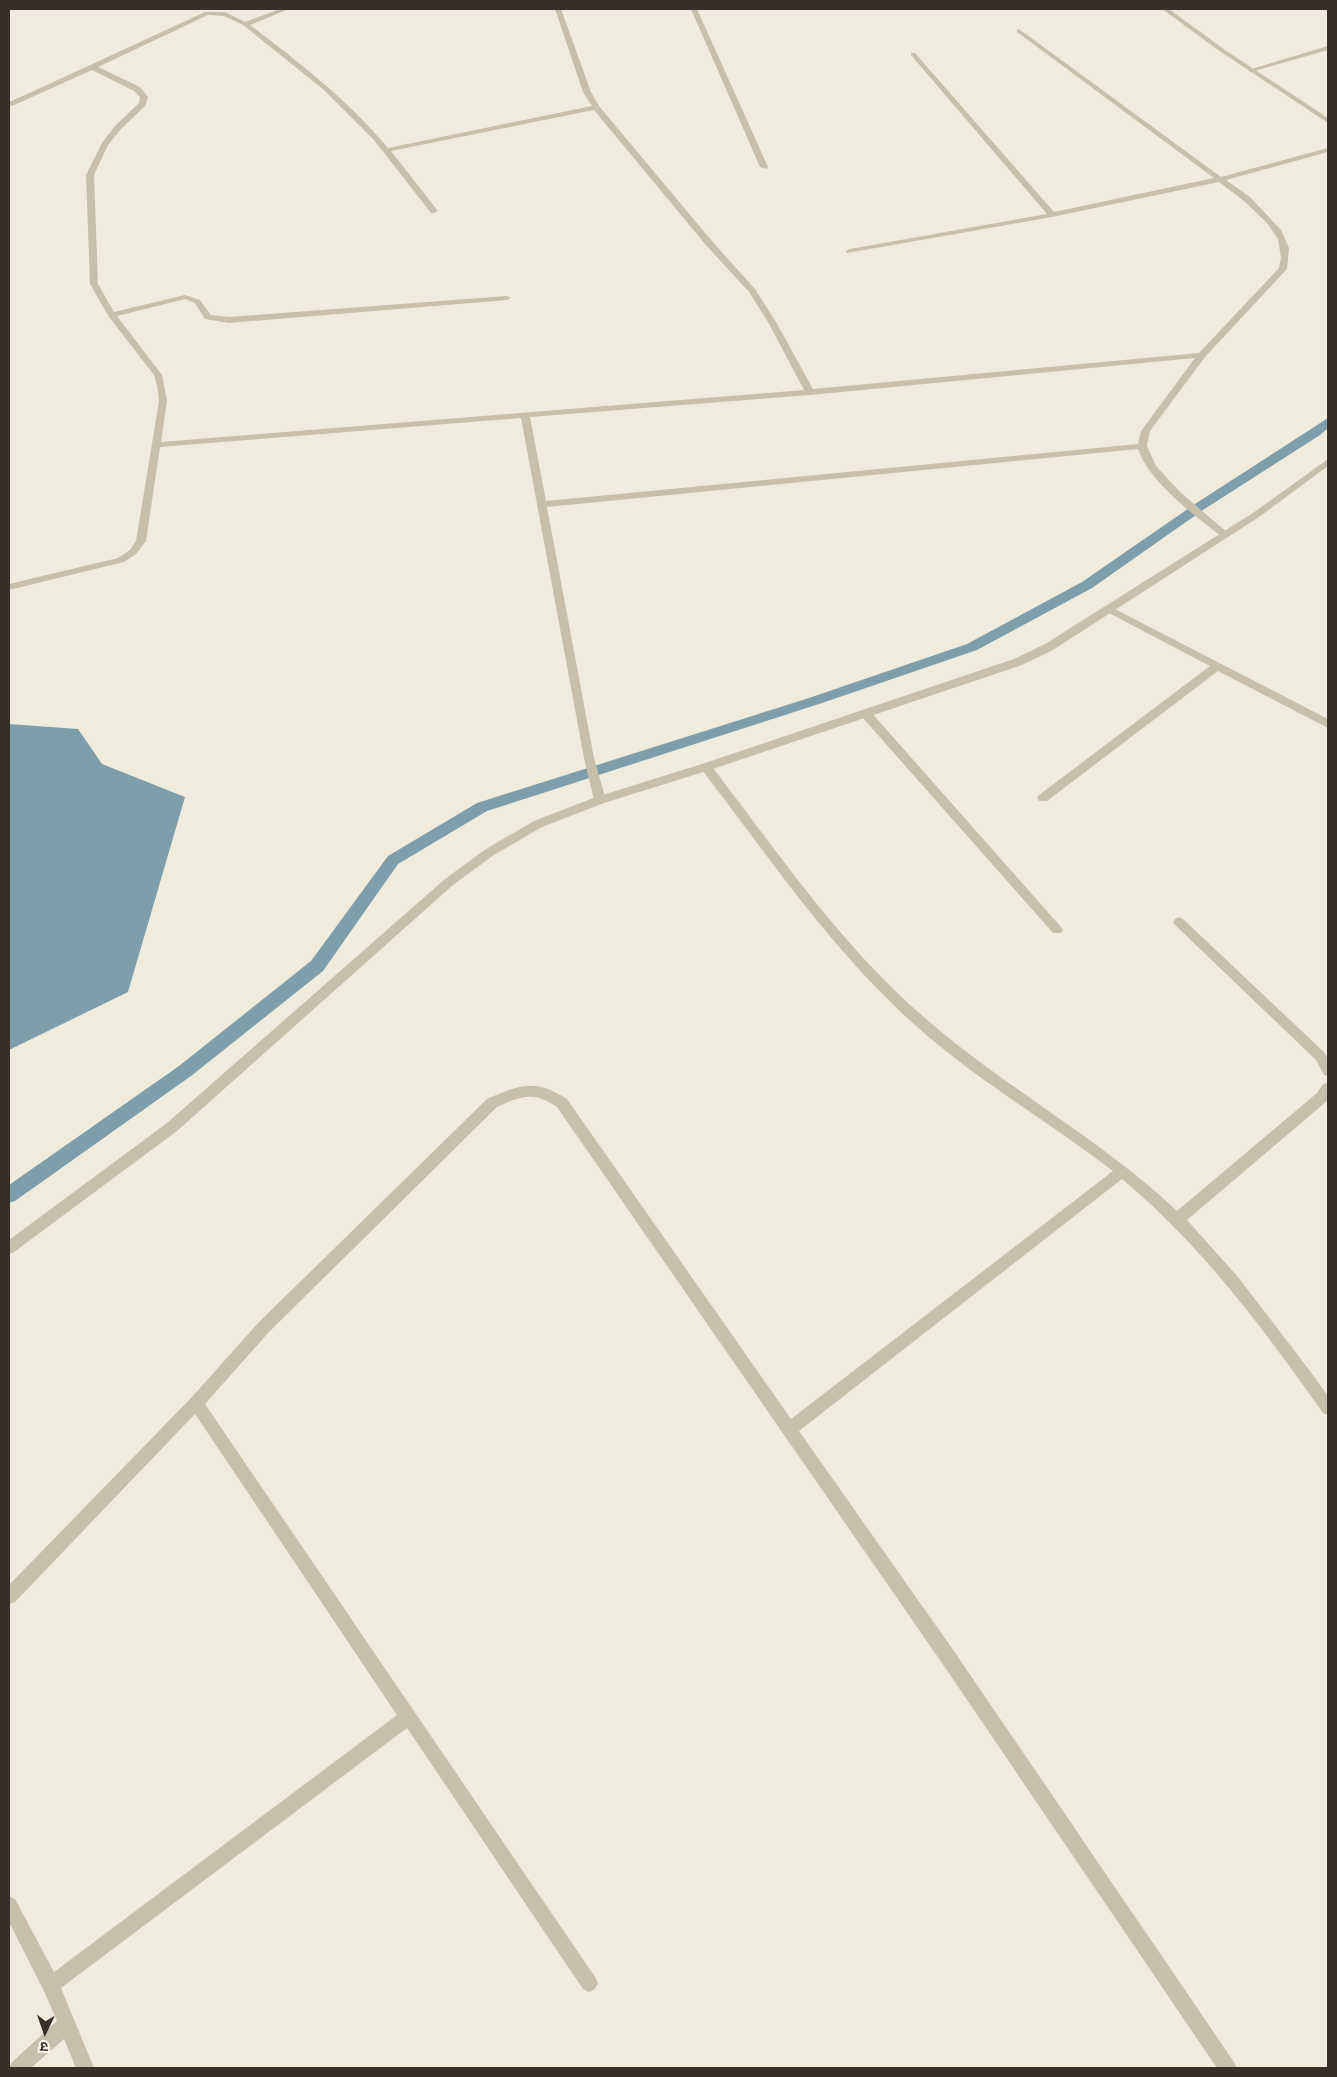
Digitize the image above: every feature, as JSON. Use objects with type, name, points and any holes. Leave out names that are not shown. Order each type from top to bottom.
[{"type":"street","points":[[246,24],[286,9]]},
{"type":"street","points":[[558,9],[587,92],[596,107],[752,292],[772,322],[810,392]]},
{"type":"street","points":[[694,9],[764,167]]},
{"type":"street","points":[[1165,9],[1328,121]]},
{"type":"street","points":[[9,104],[50,87],[207,13],[225,14],[246,24],[337,97],[387,150],[434,211]]},
{"type":"street","points":[[1019,31],[1247,199],[1280,235],[1287,258],[1283,269],[1202,355],[1146,431],[1142,446],[1145,457],[1152,467],[1183,501],[1224,534]]},
{"type":"street","points":[[1252,70],[1328,48]]},
{"type":"street","points":[[913,54],[1052,215]]},
{"type":"street","points":[[9,587],[121,560],[133,552],[141,541],[163,401],[162,385],[158,375],[112,315],[94,284],[90,174],[101,148],[142,104],[144,97],[138,89],[92,67]]},
{"type":"street","points":[[387,150],[596,107]]},
{"type":"street","points":[[850,251],[1052,215],[1221,179],[1328,150]]},
{"type":"street","points":[[112,315],[185,297],[194,298],[200,302],[208,317],[229,320],[507,298]]},
{"type":"street","points":[[156,445],[810,392],[1202,355]]},
{"type":"street","points":[[524,416],[589,758],[600,800]]},
{"type":"street","points":[[541,505],[1142,446]]},
{"type":"street","points":[[9,1248],[172,1127],[449,882],[490,852],[538,824],[600,800],[706,767],[1018,662],[1049,647],[1256,515],[1328,462]]},
{"type":"street","points":[[1109,609],[1328,724]]},
{"type":"street","points":[[1043,798],[1217,666]]},
{"type":"street","points":[[866,714],[1057,930]]},
{"type":"street","points":[[706,767],[828,924],[869,970],[916,1018],[947,1045],[1074,1133],[1123,1171],[1178,1219],[1231,1278],[1328,1408]]},
{"type":"street","points":[[1179,922],[1320,1056],[1328,1071]]},
{"type":"street","points":[[1178,1219],[1322,1097],[1328,1088]]},
{"type":"street","points":[[9,1596],[196,1403],[264,1327],[492,1103],[522,1090],[548,1092],[562,1103],[790,1429],[1228,2068]]},
{"type":"street","points":[[790,1429],[1123,1171]]},
{"type":"street","points":[[196,1403],[589,1983]]},
{"type":"street","points":[[50,1986],[409,1716]]},
{"type":"street","points":[[9,1905],[50,1986],[85,2068]]},
{"type":"street","points":[[18,2068],[67,2024]]},
{"type":"water","points":[[9,724],[78,729],[102,764],[185,797],[128,992],[9,1050]]},
{"type":"waterway","points":[[9,1195],[185,1071],[317,966],[393,860],[482,807],[814,701],[972,647],[1087,585],[1199,507],[1316,432],[1328,422]]}]
